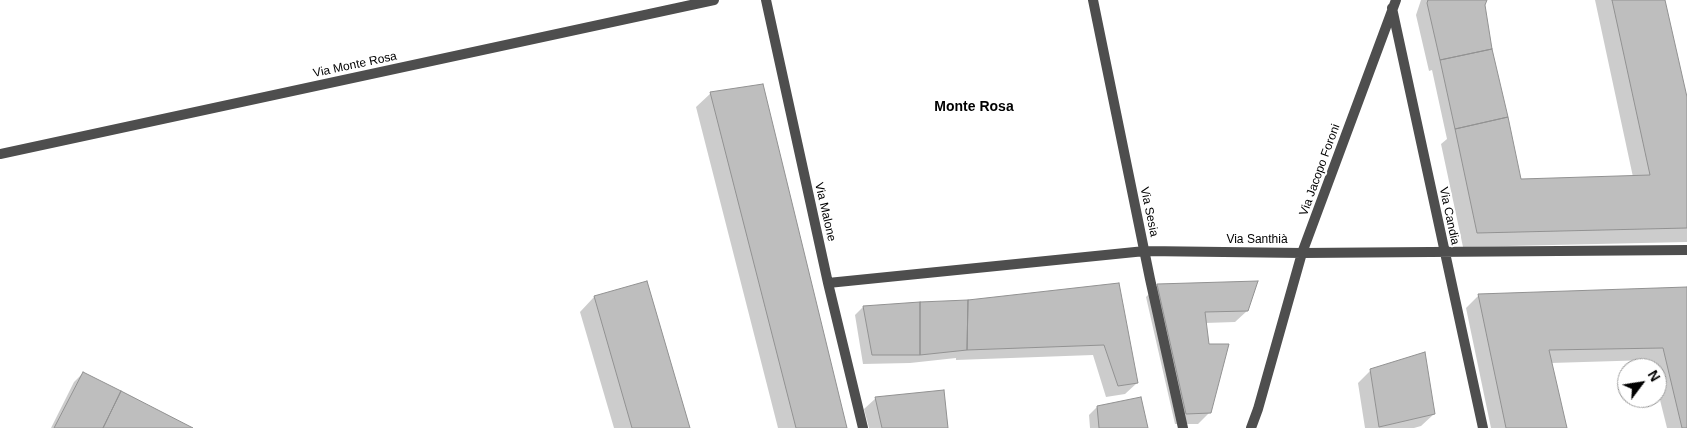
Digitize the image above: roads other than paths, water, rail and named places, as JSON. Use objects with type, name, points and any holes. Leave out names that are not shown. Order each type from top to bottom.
[{"type":"street","name":"Via Monte Rosa","points":[[0,154],[714,0]]},
{"type":"street","name":"Via Malone","points":[[766,0],[828,283],[863,428]]},
{"type":"street","name":"Via Sesia","points":[[1093,0],[1183,428]]},
{"type":"street","name":"Via Candia","points":[[1393,3],[1444,252],[1483,428]]},
{"type":"street","name":"Via Jacopo Foroni","points":[[1251,428],[1302,253],[1393,3]]},
{"type":"street","name":"Via Santhià","points":[[828,283],[1145,252],[1302,253],[1687,250]]},
{"type":"district","name":"Monte Rosa","points":[[974,107]]}]
